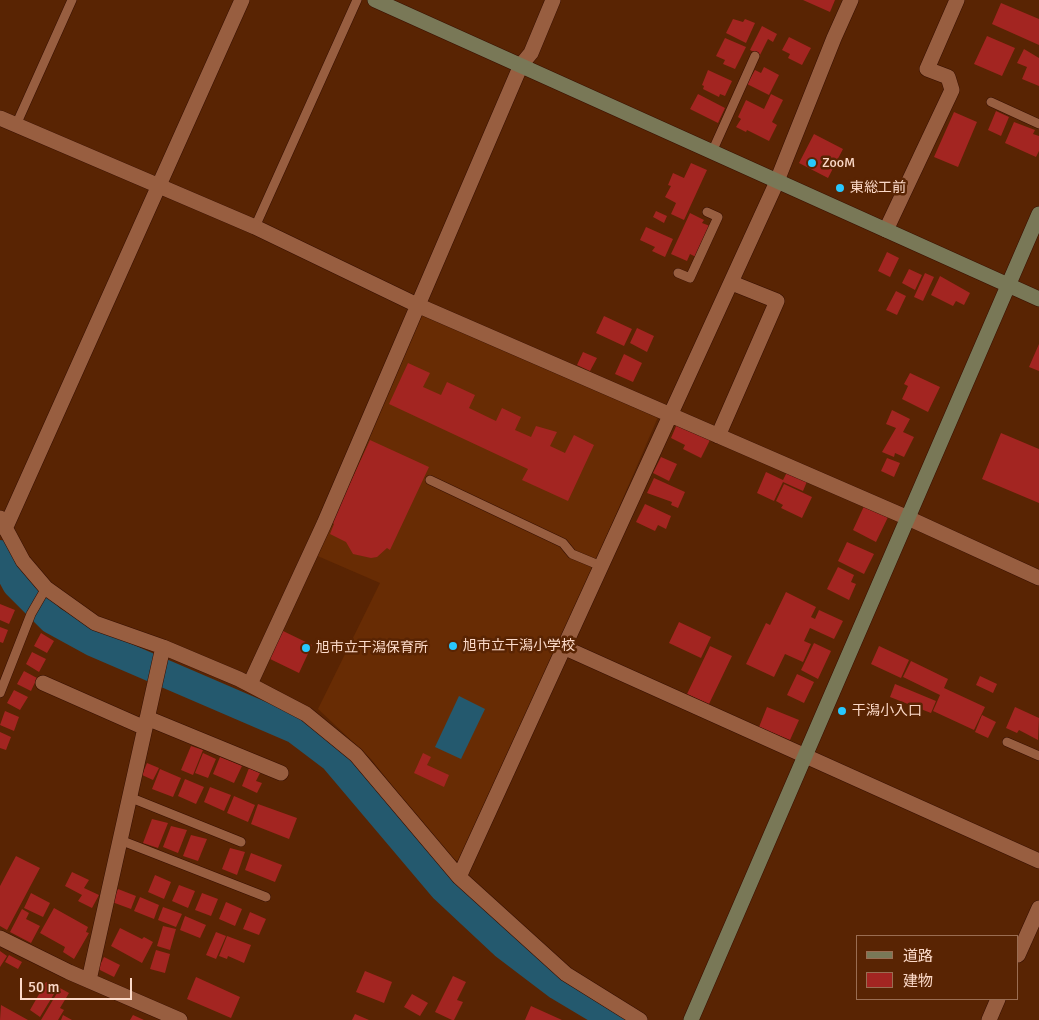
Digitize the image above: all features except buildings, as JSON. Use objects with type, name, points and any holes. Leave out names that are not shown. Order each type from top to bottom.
[{"type":"street","points":[[242,0],[3,524],[23,561],[43,592],[94,623],[162,653],[250,684],[306,714],[356,755],[458,878],[566,974],[640,1020]]},
{"type":"street","points":[[375,0],[1039,299]]},
{"type":"street","points":[[250,684],[324,524],[521,66],[531,53],[553,0]]},
{"type":"street","points":[[458,878],[732,282],[777,181],[851,0]]},
{"type":"street","points":[[886,230],[952,90],[948,77],[928,69],[958,0]]},
{"type":"street","points":[[0,118],[255,227],[417,305],[908,518],[1039,578]]},
{"type":"street","points":[[691,1020],[1039,214]]},
{"type":"street","points":[[718,436],[777,301],[732,282]]},
{"type":"street","points":[[563,647],[1039,861]]},
{"type":"street","points":[[89,980],[162,653]]},
{"type":"street","points":[[44,683],[281,773]]},
{"type":"street","points":[[1019,953],[1039,908]]},
{"type":"street","points":[[0,938],[180,1020]]},
{"type":"street","points":[[988,1020],[998,1000]]},
{"type":"lane","points":[[16,126],[72,0]]},
{"type":"lane","points":[[255,227],[357,0]]},
{"type":"lane","points":[[712,152],[755,56]]},
{"type":"lane","points":[[991,102],[1039,124]]},
{"type":"lane","points":[[678,273],[690,278],[718,217],[707,212]]},
{"type":"lane","points":[[430,480],[563,543],[572,554],[601,566]]},
{"type":"lane","points":[[0,693],[31,614],[43,592]]},
{"type":"lane","points":[[1007,742],[1039,756]]},
{"type":"lane","points":[[129,797],[241,842]]},
{"type":"lane","points":[[120,840],[266,897]]},
{"type":"shaded area","name":"旭市立干潟小学校","points":[[422,313],[658,417],[595,563],[458,861],[450,859],[371,759],[318,709],[380,583],[313,554]]},
{"type":"water","points":[[459,696],[485,709],[461,759],[435,747]]},
{"type":"waterway","points":[[0,554],[16,584],[52,620],[94,643],[296,730],[333,758],[443,888],[504,945],[558,986],[615,1020]]},
{"type":"place","name":"ZooM","points":[[812,163]]},
{"type":"place","name":"東総工前","points":[[840,188]]},
{"type":"place","name":"旭市立干潟小学校","points":[[453,646]]},
{"type":"place","name":"旭市立干潟保育所","points":[[306,648]]},
{"type":"place","name":"干潟小入口","points":[[842,711]]}]
